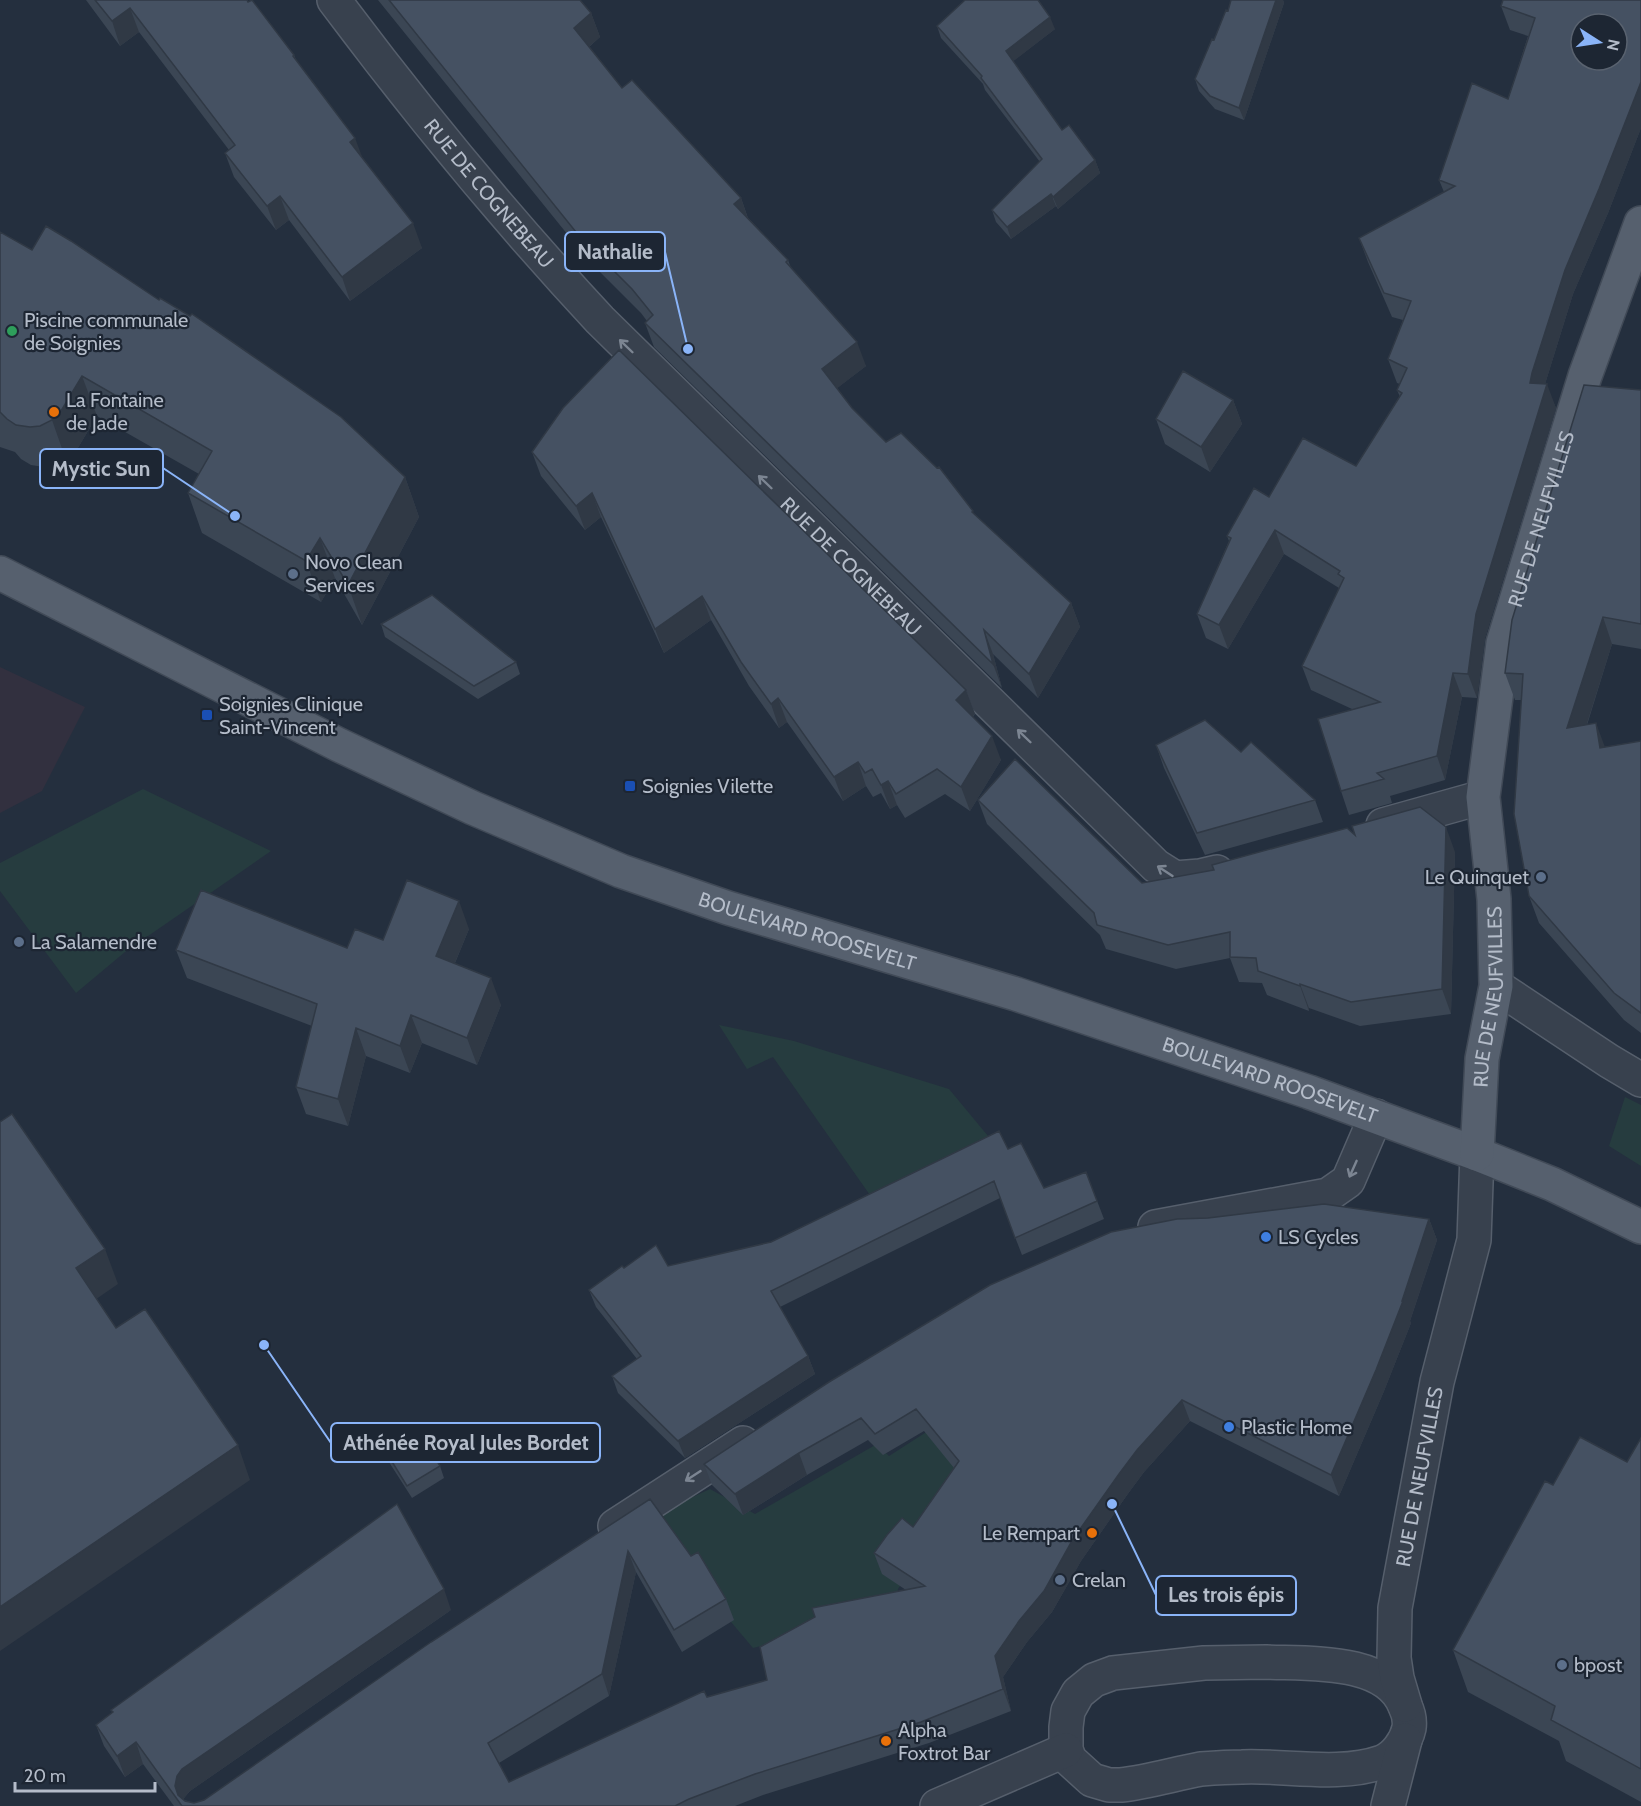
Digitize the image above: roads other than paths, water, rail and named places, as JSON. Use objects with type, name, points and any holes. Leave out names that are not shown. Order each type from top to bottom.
[{"type":"main road","name":"RUE DE NEUFVILLES","points":[[1477,1154],[1482,1059],[1496,986],[1494,899],[1483,797],[1503,643],[1585,376],[1641,223]]},
{"type":"main road","name":"BOULEVARD ROOSEVELT","points":[[0,573],[339,746],[473,808],[621,871],[728,908],[1016,994],[1279,1081],[1552,1184],[1641,1227]]},
{"type":"street","name":"RUE DE COGNEBEAU","points":[[334,0],[374,54],[539,254],[600,320],[1156,866],[1175,878],[1200,876],[1245,864]]},
{"type":"street","points":[[1355,833],[1483,797]]},
{"type":"street","points":[[1496,986],[1641,1080]]},
{"type":"street","points":[[1124,1233],[1328,1195],[1348,1181],[1376,1116]]},
{"type":"street","name":"RUE DE NEUFVILLES","points":[[1395,1608],[1437,1382],[1474,1240],[1477,1154]]},
{"type":"street","points":[[587,1544],[767,1427]]},
{"type":"street","points":[[1352,1668],[1370,1660],[1374,1655],[1395,1608]]},
{"type":"street","points":[[1388,1806],[1406,1726],[1403,1700],[1395,1689],[1373,1675],[1352,1668],[1266,1662],[1204,1663],[1113,1673],[1094,1680],[1078,1693],[1068,1711],[1066,1727],[1066,1750],[1071,1760],[1092,1780],[1109,1785],[1134,1784],[1202,1769],[1357,1768],[1385,1761],[1397,1752],[1406,1726],[1397,1678],[1394,1658],[1395,1608]]},
{"type":"street","points":[[937,1806],[1066,1750]]},
{"type":"place","name":"Piscine communale de Soignies","points":[[12,331]]},
{"type":"place","name":"Nathalie","points":[[688,349]]},
{"type":"place","name":"La Fontaine de Jade","points":[[54,412]]},
{"type":"place","name":"Mystic Sun","points":[[235,516]]},
{"type":"place","name":"Novo Clean Services","points":[[293,574]]},
{"type":"place","name":"Soignies Clinique Saint-Vincent","points":[[207,715]]},
{"type":"place","name":"Soignies Vilette","points":[[630,786]]},
{"type":"place","name":"Le Quinquet","points":[[1541,877]]},
{"type":"place","name":"La Salamendre","points":[[19,942]]},
{"type":"place","name":"LS Cycles","points":[[1266,1237]]},
{"type":"place","name":"Athénée Royal Jules Bordet","points":[[264,1345]]},
{"type":"place","name":"Plastic Home","points":[[1229,1427]]},
{"type":"place","name":"Les trois épis","points":[[1112,1504]]},
{"type":"place","name":"Le Rempart","points":[[1092,1533]]},
{"type":"place","name":"Crelan","points":[[1060,1580]]},
{"type":"place","name":"bpost","points":[[1562,1665]]},
{"type":"place","name":"Alpha Foxtrot Bar","points":[[886,1741]]}]
